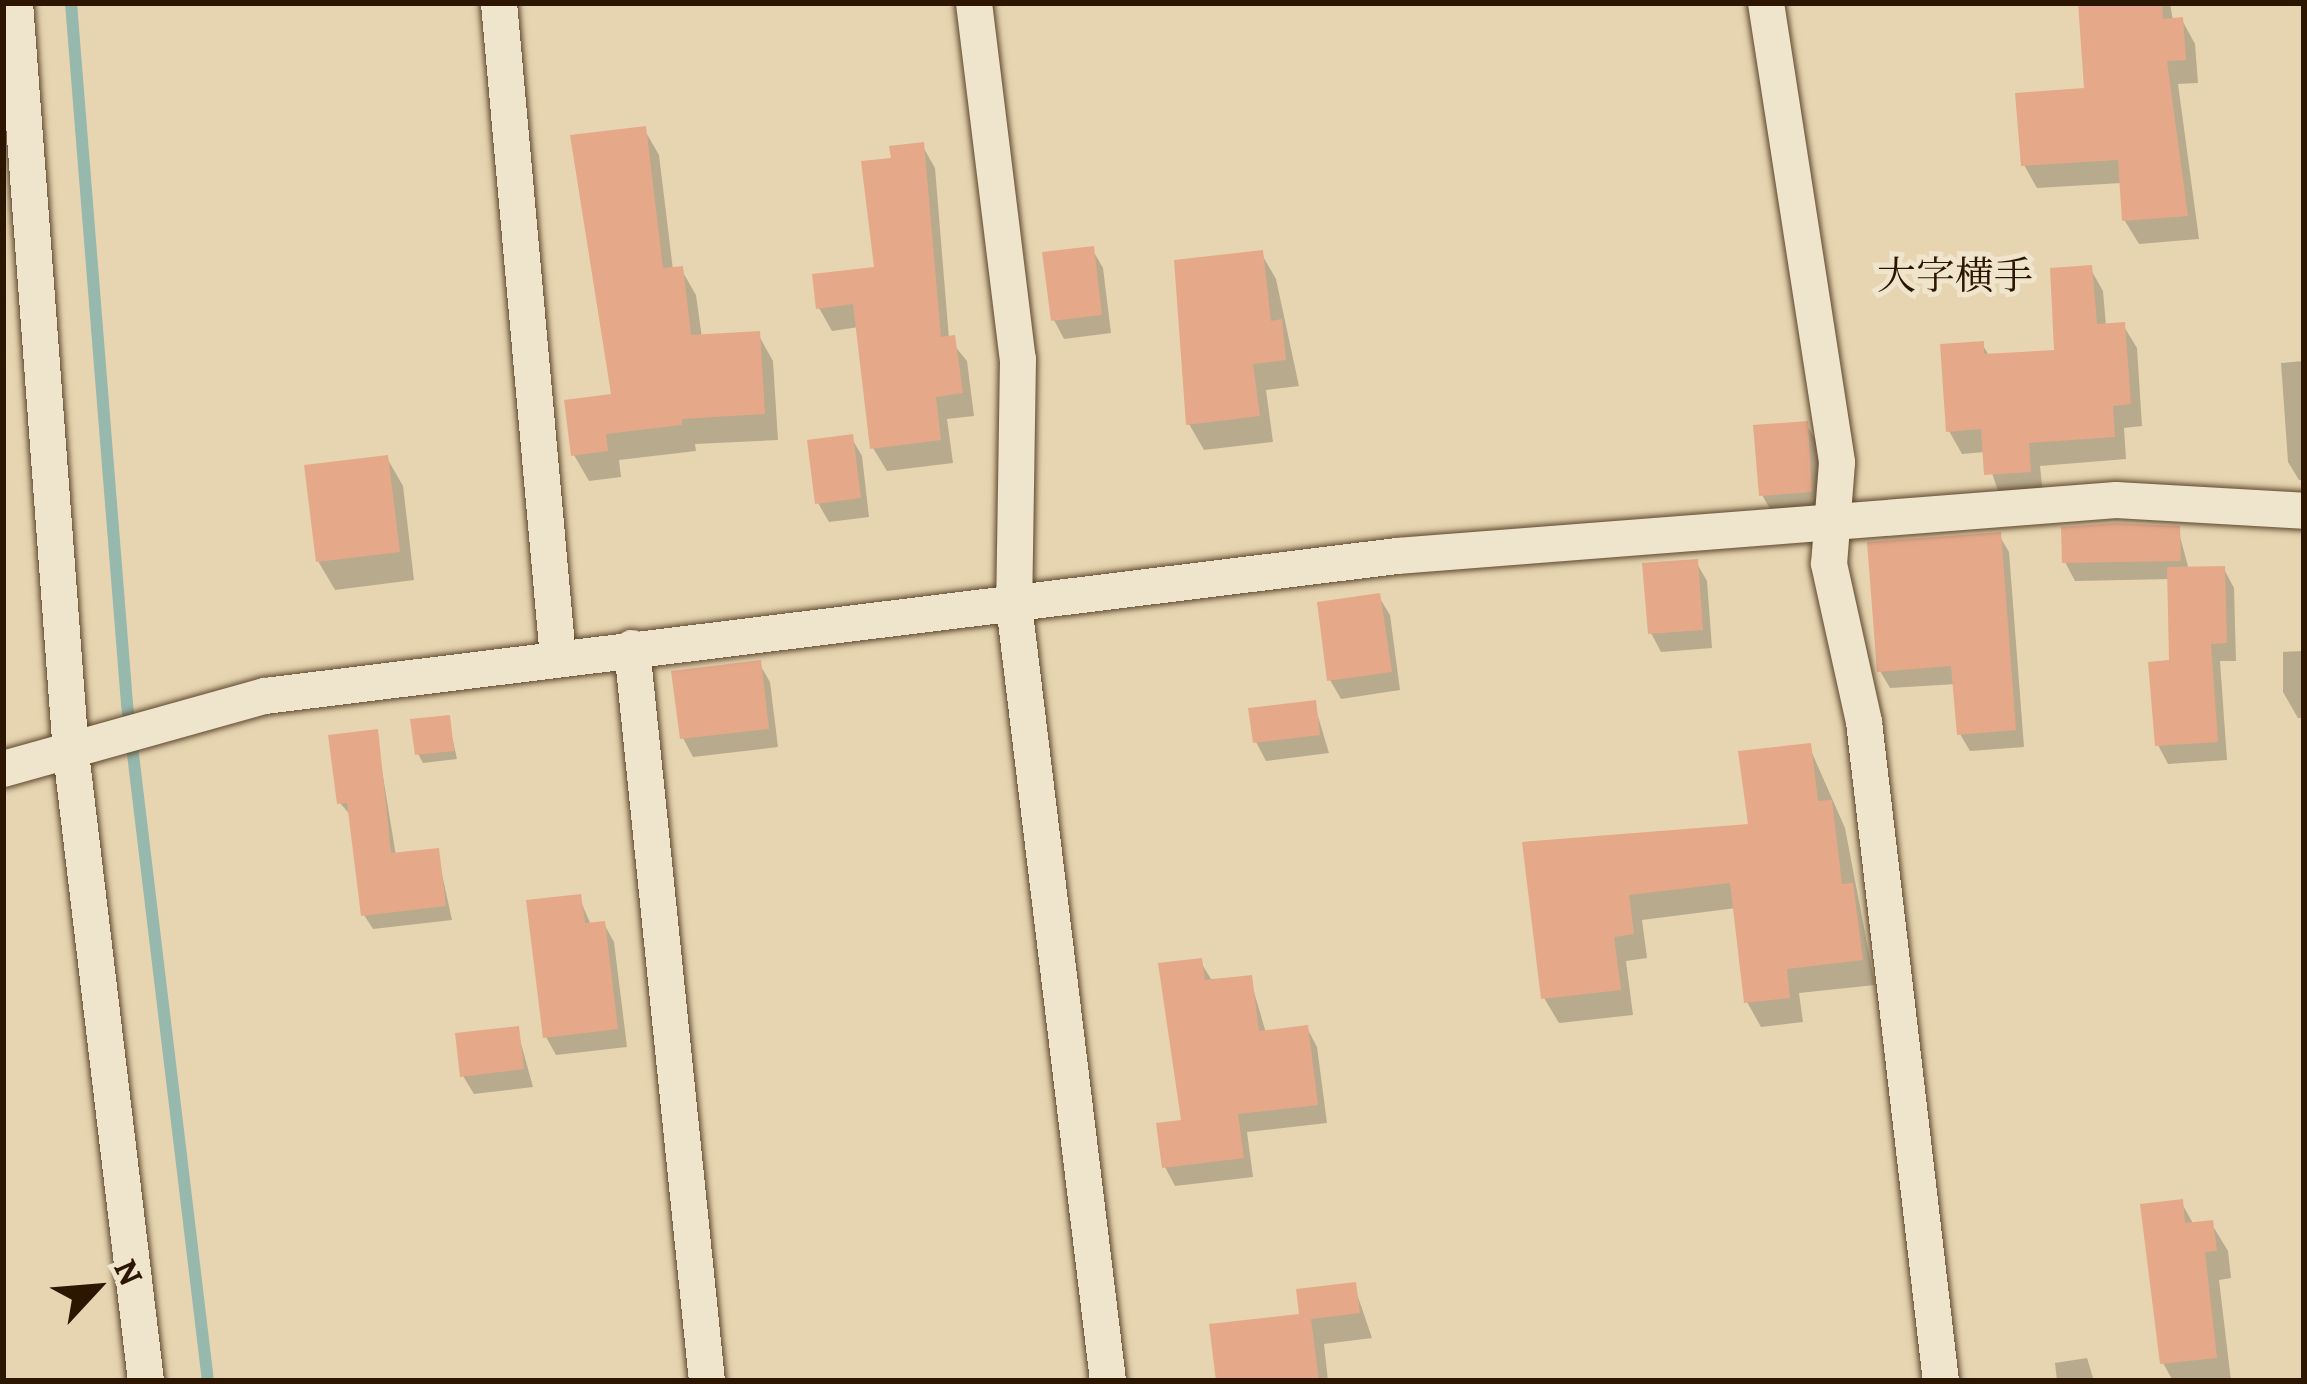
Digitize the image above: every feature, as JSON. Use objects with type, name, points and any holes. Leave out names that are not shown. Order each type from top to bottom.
[{"type":"street","points":[[15,3],[71,753],[146,1381]]},
{"type":"street","points":[[499,3],[558,658]]},
{"type":"street","points":[[974,3],[1018,358],[1014,605],[1108,1381]]},
{"type":"street","points":[[1766,3],[1837,464],[1829,564],[1864,722],[1941,1381]]},
{"type":"street","points":[[3,769],[265,696],[1397,556],[1830,517],[2116,500],[2304,511]]},
{"type":"street","points":[[632,648],[707,1381]]},
{"type":"building","points":[[2078,3],[2162,3],[2163,19],[2183,17],[2186,60],[2167,61],[2188,216],[2122,221],[2118,160],[2021,166],[2015,93],[2084,88]]},
{"type":"building","points":[[646,126],[663,268],[683,266],[691,335],[760,331],[765,414],[682,419],[682,425],[606,434],[608,451],[571,456],[564,400],[611,394],[570,135]]},
{"type":"building","points":[[924,142],[941,337],[955,335],[963,393],[936,397],[941,440],[870,449],[853,304],[816,309],[812,274],[874,267],[861,161],[891,158],[889,146]]},
{"type":"building","points":[[1094,246],[1102,315],[1051,321],[1042,252]]},
{"type":"building","points":[[1263,250],[1271,321],[1282,319],[1286,360],[1253,364],[1260,416],[1186,425],[1174,260]]},
{"type":"building","points":[[2092,265],[2097,324],[2125,322],[2131,404],[2113,406],[2115,437],[2029,443],[2031,472],[1984,475],[1981,429],[1946,432],[1940,344],[1984,341],[1984,354],[2054,350],[2050,268]]},
{"type":"building","points":[[1808,421],[1812,492],[1759,496],[1753,425]]},
{"type":"building","points":[[853,434],[861,498],[815,504],[807,440]]},
{"type":"building","points":[[388,455],[400,552],[316,562],[304,465]]},
{"type":"building","points":[[2180,526],[2181,561],[2062,563],[2061,527]]},
{"type":"building","points":[[2001,532],[2016,730],[1957,735],[1951,666],[1877,672],[1867,542]]},
{"type":"building","points":[[1698,559],[1703,630],[1648,634],[1642,563]]},
{"type":"building","points":[[2225,566],[2227,643],[2211,644],[2218,742],[2155,746],[2148,662],[2169,660],[2167,567]]},
{"type":"building","points":[[1380,593],[1392,672],[1327,681],[1317,602]]},
{"type":"building","points":[[761,660],[769,729],[680,739],[671,671]]},
{"type":"building","points":[[1316,700],[1320,735],[1253,743],[1248,708]]},
{"type":"building","points":[[450,715],[454,751],[415,755],[410,719]]},
{"type":"building","points":[[378,729],[391,853],[439,848],[446,906],[361,916],[347,803],[337,804],[328,735]]},
{"type":"building","points":[[1811,743],[1818,801],[1832,800],[1842,884],[1853,883],[1863,960],[1787,969],[1790,998],[1744,1003],[1730,883],[1629,895],[1634,934],[1614,937],[1621,990],[1541,999],[1522,842],[1748,824],[1738,751]]},
{"type":"building","points":[[581,894],[585,923],[605,921],[618,1029],[543,1038],[526,900]]},
{"type":"building","points":[[1202,958],[1205,980],[1252,975],[1259,1031],[1308,1025],[1318,1105],[1238,1114],[1244,1158],[1162,1168],[1156,1123],[1181,1120],[1158,963]]},
{"type":"building","points":[[519,1026],[524,1069],[460,1077],[455,1033]]},
{"type":"building","points":[[2183,1199],[2185,1223],[2213,1220],[2217,1251],[2205,1252],[2217,1358],[2160,1364],[2140,1204]]},
{"type":"building","points":[[1356,1282],[1360,1313],[1311,1319],[1319,1381],[1216,1381],[1209,1324],[1299,1314],[1296,1289]]},
{"type":"waterway","points":[[71,3],[127,704],[208,1381]]},
{"type":"district","name":"大字横手","points":[[1955,276]]}]
